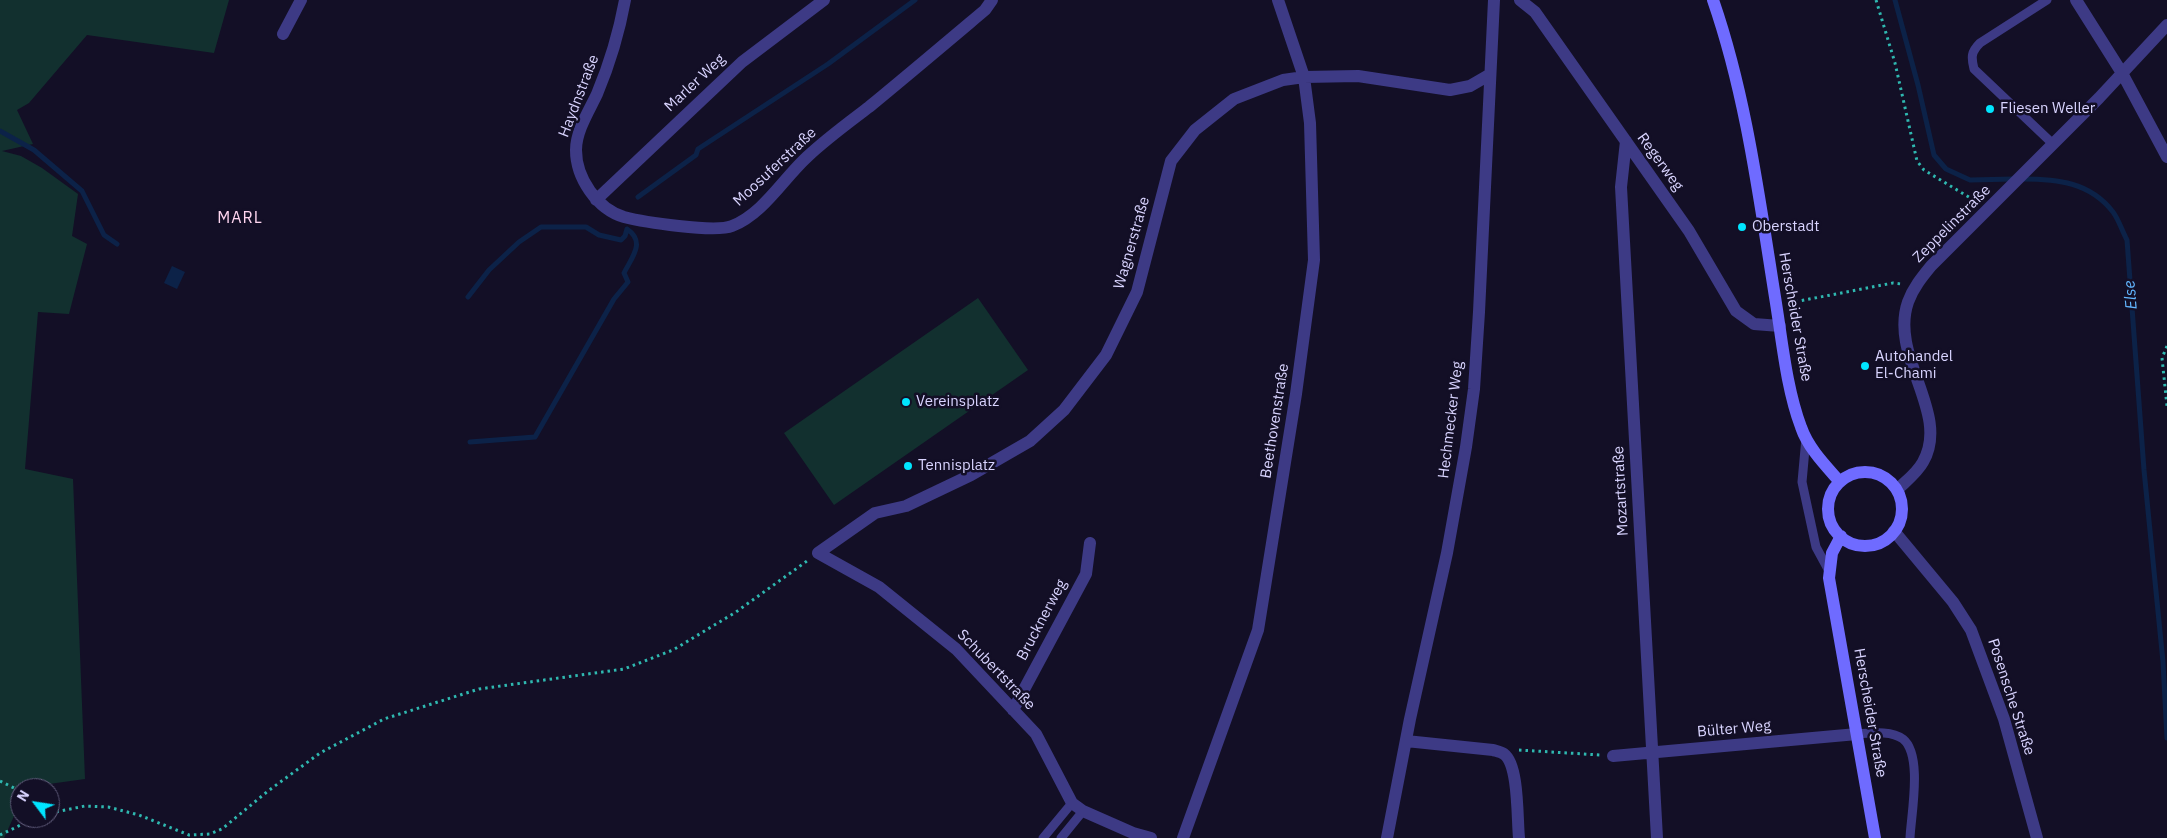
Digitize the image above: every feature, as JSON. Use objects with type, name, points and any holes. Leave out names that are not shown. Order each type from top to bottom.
[{"type":"main road","name":"Herscheider Straße","points":[[1713,0],[1725,36],[1741,103],[1792,392],[1801,428],[1817,455],[1840,482]]},
{"type":"main road","points":[[1869,472],[1883,477],[1897,490],[1902,503],[1899,524],[1884,541],[1867,546],[1853,543],[1841,536],[1832,524],[1829,509],[1833,492],[1840,482],[1853,474],[1869,472]]},
{"type":"main road","name":"Herscheider Straße","points":[[1841,536],[1832,553],[1829,571],[1875,838]]},
{"type":"street","points":[[283,34],[301,0]]},
{"type":"street","name":"Haydnstraße","points":[[596,200],[582,177],[577,163],[576,148],[584,120],[597,94],[617,41],[625,0]]},
{"type":"street","name":"Marler Weg","points":[[596,200],[742,62],[824,0]]},
{"type":"street","name":"Moosuferstraße","points":[[596,200],[616,214],[633,219],[678,226],[731,227],[750,216],[807,157],[986,10],[992,0]]},
{"type":"street","name":"Beethovenstraße","points":[[1183,838],[1258,630],[1296,394],[1314,260],[1310,123],[1304,77],[1278,0]]},
{"type":"street","name":"Hechmecker Weg","points":[[1387,838],[1447,553],[1468,437],[1474,389],[1479,312],[1494,0]]},
{"type":"street","name":"Regerweg","points":[[1520,0],[1535,12],[1689,231],[1736,311],[1754,324],[1780,326]]},
{"type":"street","points":[[2076,0],[2122,73],[2167,157]]},
{"type":"street","name":"Zeppelinstraße","points":[[1897,490],[1921,466],[1926,457],[1930,440],[1928,416],[1910,362],[1904,333],[1908,303],[1917,284],[1931,266],[2036,162],[2167,26]]},
{"type":"street","name":"Wagnerstraße","points":[[818,553],[875,513],[906,506],[971,475],[1030,441],[1064,410],[1106,355],[1137,292],[1171,161],[1194,130],[1234,99],[1283,80],[1304,77],[1358,76],[1450,90],[1470,86],[1490,75]]},
{"type":"street","name":"Mozartstraße","points":[[1626,141],[1621,187],[1657,838]]},
{"type":"street","name":"Posensche Straße","points":[[1894,531],[1953,602],[1971,630],[2004,719],[2037,838]]},
{"type":"street","name":"Brucknerweg","points":[[1013,710],[1086,574],[1090,543]]},
{"type":"street","name":"Schubertstraße","points":[[818,553],[880,587],[948,642],[1036,734],[1072,803],[1083,811],[1133,833],[1151,838]]},
{"type":"street","name":"Bülter Weg","points":[[1613,756],[1857,734]]},
{"type":"street","points":[[1406,741],[1493,750],[1504,754],[1511,764],[1514,777],[1519,838]]},
{"type":"lane","points":[[2047,0],[1980,43],[1972,51],[1971,58],[1974,69],[2053,144]]},
{"type":"lane","points":[[1806,437],[1802,482],[1816,547],[1829,571]]},
{"type":"lane","points":[[1857,734],[1879,732],[1894,735],[1902,738],[1908,746],[1915,769],[1910,838]]},
{"type":"lane","points":[[1044,838],[1072,803]]},
{"type":"lane","points":[[1061,838],[1083,811]]},
{"type":"path","points":[[1876,0],[1895,64],[1917,161],[1924,170],[1988,209]]},
{"type":"path","points":[[1776,305],[1892,283],[1917,284]]},
{"type":"path","points":[[2167,346],[2162,358],[2167,406]]},
{"type":"path","points":[[60,811],[85,806],[108,807],[139,815],[189,836],[211,836],[320,753],[384,719],[479,689],[624,669],[673,650],[736,612],[818,553]]},
{"type":"path","points":[[1504,754],[1518,750],[1613,756]]},
{"type":"path","points":[[0,834],[13,828]]},
{"type":"green space","points":[[0,0],[229,0],[214,53],[87,35],[29,103],[17,110],[33,144],[2,151],[21,156],[42,168],[78,194],[72,236],[87,244],[69,314],[38,312],[25,469],[73,479],[85,779],[60,782],[60,778],[10,778],[10,825],[4,838],[0,838]]},
{"type":"green space","name":"Vereinsplatz","points":[[978,298],[1028,370],[834,505],[784,433]]},
{"type":"water","points":[[172,266],[185,272],[177,289],[164,283]]},
{"type":"waterway","points":[[638,197],[696,155],[698,149],[828,64],[915,0]]},
{"type":"waterway","name":"Else","points":[[1895,0],[1918,85],[1934,155],[1946,169],[1970,180],[2013,179]]},
{"type":"waterway","points":[[0,131],[34,150],[82,191],[104,235],[117,244]]},
{"type":"waterway","name":"Else","points":[[2022,179],[2048,180],[2072,184],[2094,194],[2113,212],[2127,240],[2144,470],[2163,662],[2167,738]]},
{"type":"waterway","points":[[468,297],[489,270],[519,242],[541,227],[586,227],[599,235],[621,240],[625,236],[627,229],[636,239],[636,250],[624,273],[628,282],[614,299],[535,437],[470,442]]},
{"type":"place","name":"Fliesen Weller","points":[[1990,109]]},
{"type":"place","name":"Oberstadt","points":[[1742,227]]},
{"type":"place","name":"Autohandel El-Chami","points":[[1865,366]]},
{"type":"place","name":"Vereinsplatz","points":[[906,402]]},
{"type":"place","name":"Tennisplatz","points":[[908,466]]},
{"type":"district","name":"MARL","points":[[240,218]]}]
